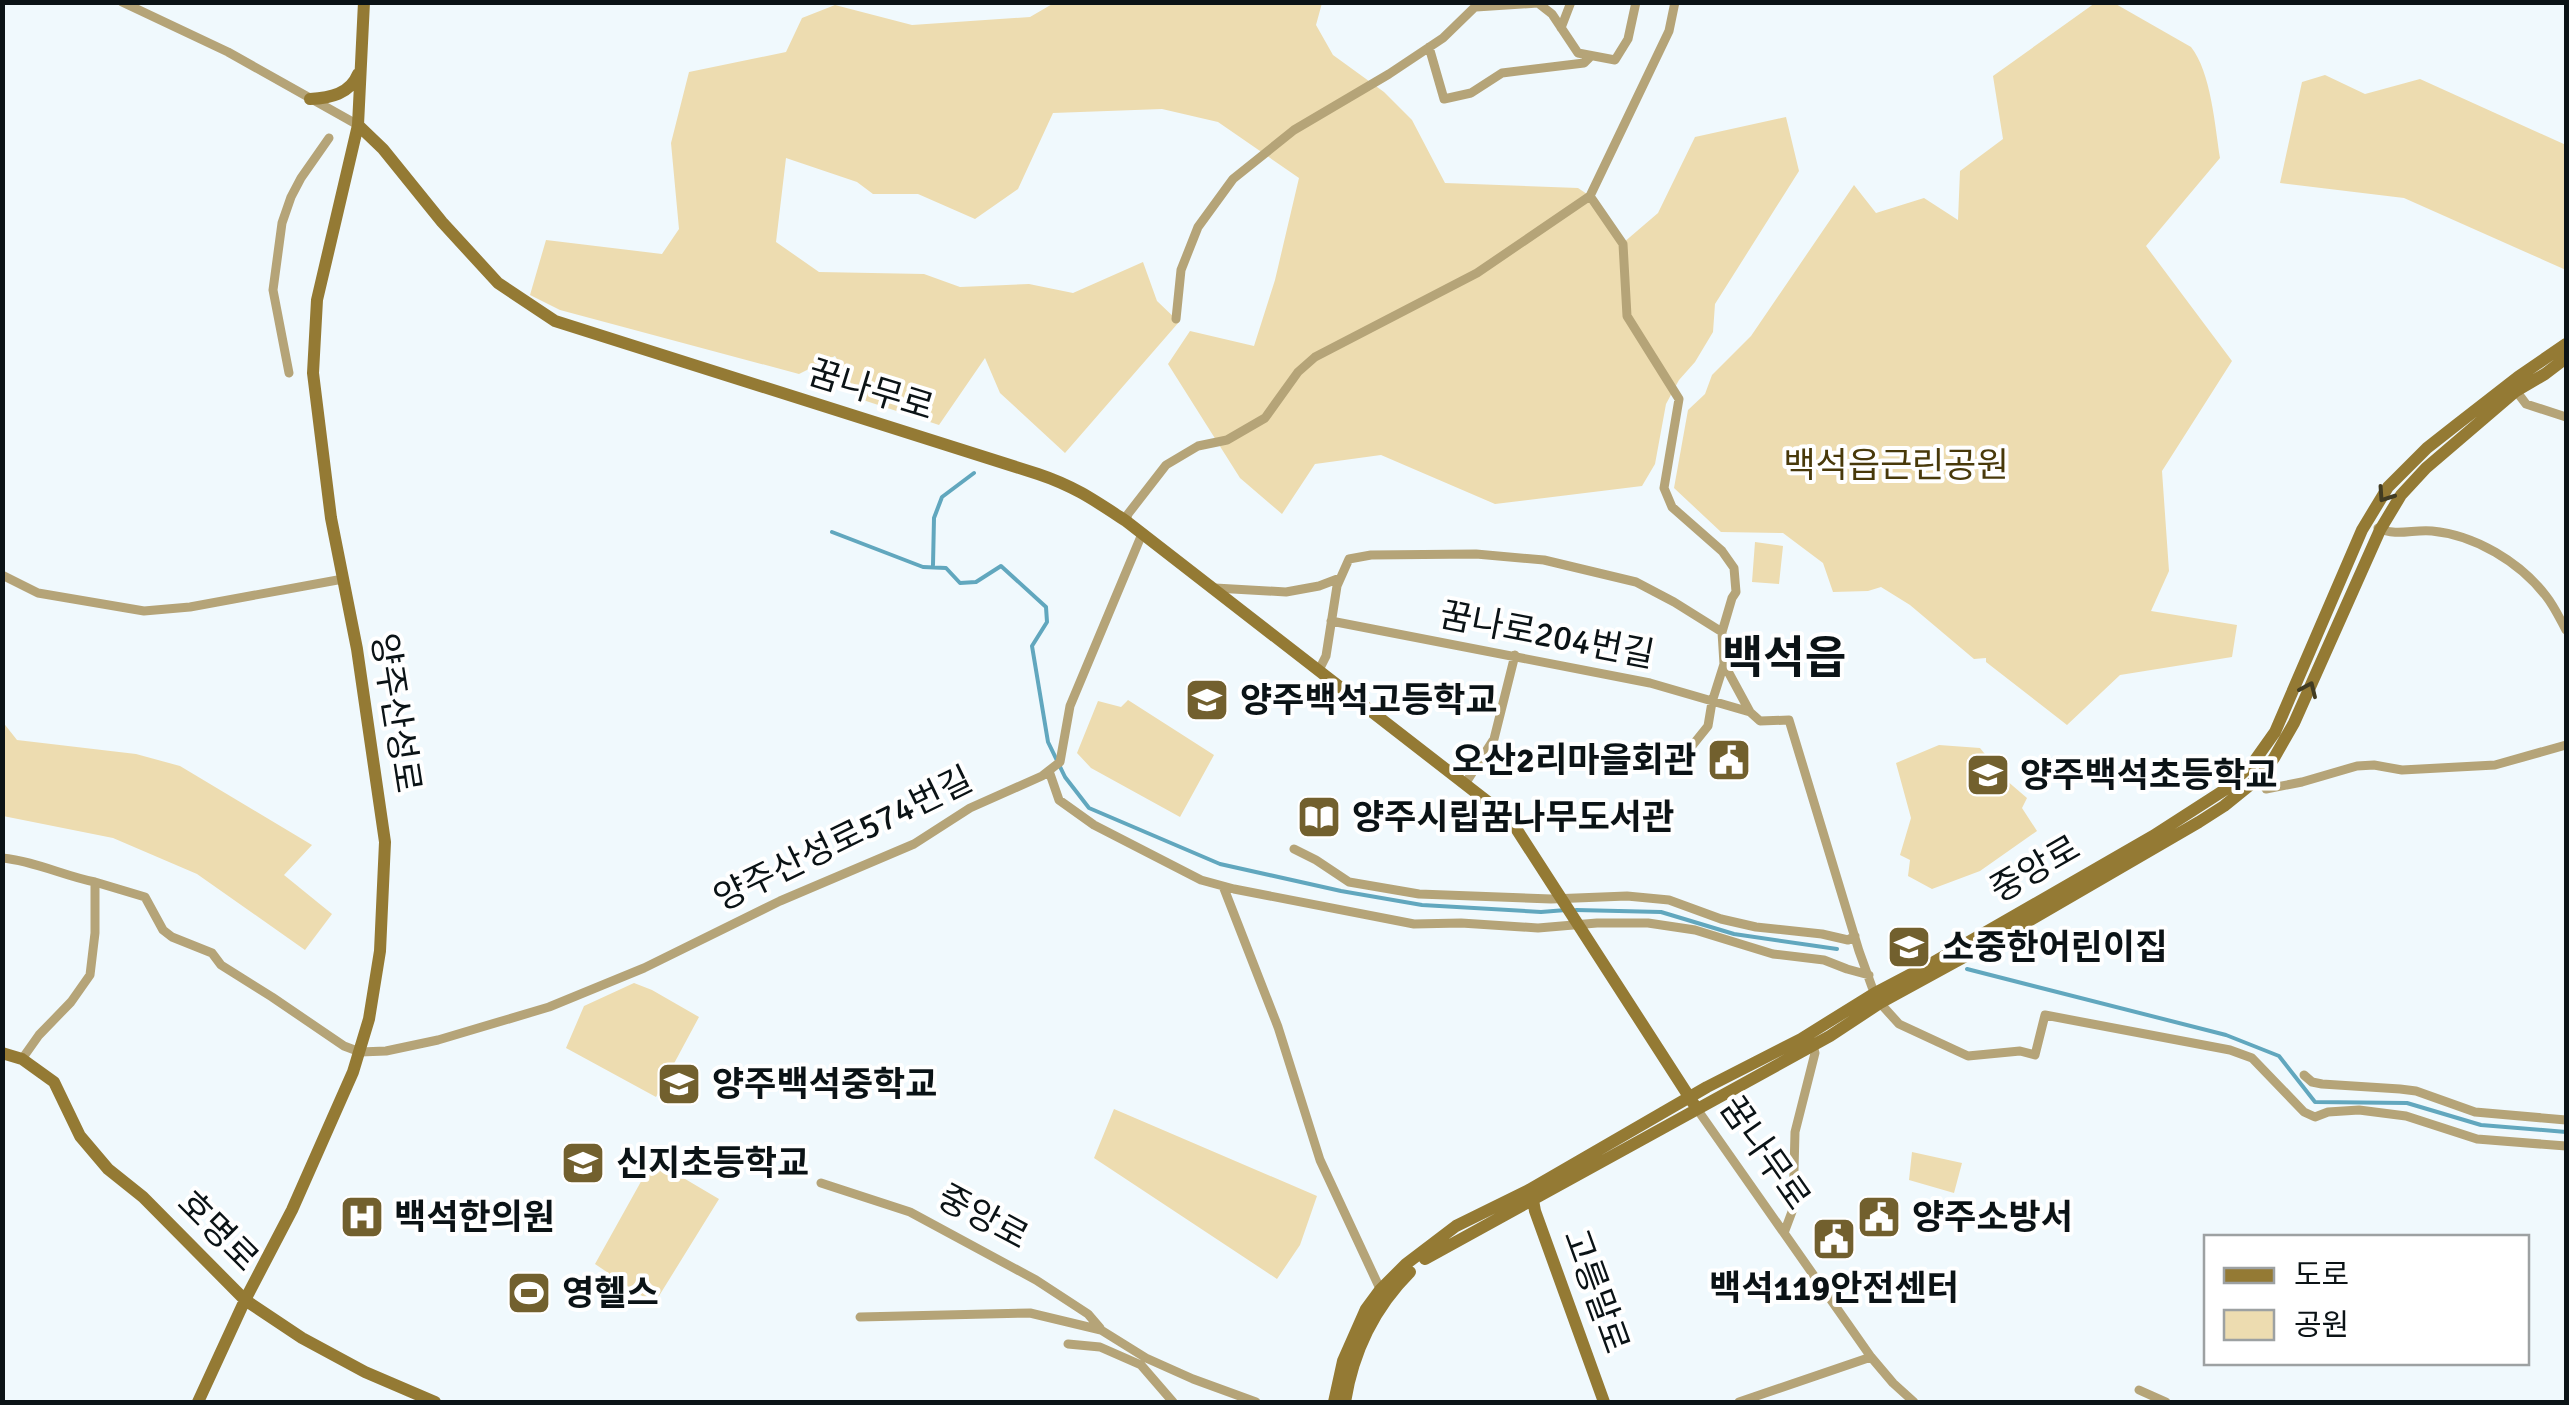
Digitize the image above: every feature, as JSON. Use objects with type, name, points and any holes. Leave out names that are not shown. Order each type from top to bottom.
[{"type":"street","name":"꿈나무로","points":[[122,2],[228,52],[358,124],[489,274],[555,320],[1069,484],[1126,521],[1320,670],[1510,819],[1694,1103],[1871,1357],[1914,1402]]},
{"type":"street","name":"양주산성로","points":[[198,1402],[292,1210],[360,1052],[380,950],[385,842],[357,649],[331,518],[312,374],[317,300],[358,124],[364,2]]},
{"type":"street","points":[[1562,28],[1571,2]]},
{"type":"street","points":[[1176,318],[1181,270],[1198,227],[1233,180],[1294,130],[1430,47],[1478,5],[1538,3],[1552,14],[1578,53],[1615,60],[1628,38],[1636,2]]},
{"type":"street","points":[[1126,521],[1166,466],[1198,446],[1227,440],[1265,418],[1298,372],[1315,357],[1477,274],[1590,196],[1669,31],[1675,2]]},
{"type":"street","points":[[1430,47],[1444,99],[1471,94],[1502,73],[1584,63],[1590,57]]},
{"type":"street","points":[[310,99],[330,98],[351,86],[362,62]]},
{"type":"street","points":[[289,373],[273,290],[282,223],[301,178],[329,138]]},
{"type":"street","points":[[1590,196],[1622,244],[1627,316],[1679,399],[1664,488],[1672,507],[1722,551],[1734,568],[1736,592],[1722,632],[1724,664],[1708,726],[1679,762]]},
{"type":"street","name":"중앙로","points":[[1992,935],[2199,808],[2253,763],[2275,732],[2367,522],[2388,486],[2428,448],[2566,344]]},
{"type":"street","name":"중앙로","points":[[1334,1402],[1348,1347],[1366,1308],[1434,1252],[1533,1200],[1801,1040],[2224,806],[2260,776],[2294,723],[2380,530],[2401,495],[2513,387],[2545,374],[2566,358]]},
{"type":"street","points":[[2513,387],[2526,404],[2566,417]]},
{"type":"street","points":[[2367,522],[2390,534],[2430,530],[2464,537],[2511,562],[2546,595],[2566,630]]},
{"type":"street","points":[[1142,534],[1070,706],[1054,767],[1059,800],[1094,825],[1200,880],[1414,924],[1538,928],[1648,922],[1867,971]]},
{"type":"street","points":[[1320,670],[1340,578],[1349,560],[1371,555],[1476,554],[1544,560],[1636,582],[1722,632]]},
{"type":"street","points":[[2,575],[38,592],[144,612],[343,578]]},
{"type":"street","points":[[1212,588],[1286,592],[1340,578]]},
{"type":"street","name":"꿈나로204번길","points":[[1331,620],[1650,683],[1750,712],[1760,721],[1789,720],[1855,936]]},
{"type":"street","points":[[1465,784],[1494,739],[1515,655]]},
{"type":"street","points":[[1724,664],[1750,712]]},
{"type":"street","points":[[2253,763],[2266,789],[2374,764],[2402,770],[2496,766],[2566,744]]},
{"type":"street","name":"양주산성로574번길","points":[[360,1052],[438,1040],[549,1007],[644,968],[780,901],[914,844],[970,807],[1054,767]]},
{"type":"street","points":[[1294,849],[1349,882],[1419,894],[1561,900],[1627,896],[1668,900],[1756,926],[1848,940],[1855,936],[1878,998],[1899,1024],[1968,1056],[2020,1050],[2035,1056],[2046,1015],[2230,1050],[2252,1058],[2304,1112],[2315,1117],[2359,1110],[2406,1116],[2477,1139],[2566,1146]]},
{"type":"street","points":[[2,858],[144,897],[172,938],[212,953],[220,966],[344,1046],[360,1052]]},
{"type":"street","points":[[22,1058],[90,975],[95,882]]},
{"type":"street","points":[[1223,886],[1278,1027],[1320,1160],[1383,1295]]},
{"type":"street","name":"중앙로","points":[[1346,1402],[1357,1350],[1383,1295],[1406,1264],[1456,1226],[1812,1046],[1878,998]]},
{"type":"street","points":[[1784,1232],[1793,1209],[1795,1132],[1815,1053],[1812,1046]]},
{"type":"street","name":"호명로","points":[[2,1053],[22,1058],[54,1082],[80,1136],[108,1169],[143,1197],[245,1300],[302,1338],[365,1372],[435,1402]]},
{"type":"street","points":[[2304,1074],[2312,1082],[2322,1084],[2416,1091],[2475,1112],[2566,1120]]},
{"type":"street","name":"중앙로","points":[[822,1183],[910,1212],[1036,1280],[1146,1358],[1256,1402]]},
{"type":"street","name":"고릉말로","points":[[1533,1200],[1604,1402]]},
{"type":"street","name":"중앙로","points":[[860,1317],[1030,1313],[1102,1330]]},
{"type":"street","points":[[1068,1344],[1100,1347],[1141,1365],[1173,1402]]},
{"type":"street","points":[[1739,1402],[1871,1357]]},
{"type":"street","points":[[2139,1390],[2166,1402]]},
{"type":"green space","points":[[1054,3],[1322,3],[1316,25],[1333,55],[1384,92],[1412,120],[1445,183],[1578,188],[1590,196],[1623,243],[1658,213],[1695,137],[1786,117],[1799,171],[1715,304],[1713,332],[1666,404],[1655,464],[1642,486],[1495,504],[1381,455],[1315,464],[1282,514],[1240,478],[1168,364],[1190,331],[1254,346],[1275,280],[1299,178],[1218,122],[1162,109],[1053,113],[1018,189],[975,219],[918,194],[873,194],[857,182],[786,158],[776,242],[819,272],[924,274],[960,287],[1029,284],[1073,293],[1143,262],[1157,301],[1179,322],[1065,453],[1000,393],[985,358],[939,425],[860,399],[835,356],[799,374],[560,310],[530,295],[546,240],[662,254],[679,229],[671,143],[689,72],[786,52],[802,18],[835,5],[912,25],[1030,17]]},
{"type":"green space","name":"백석읍근린공원","points":[[2095,3],[2114,3],[2191,47],[2203,70],[2211,100],[2220,158],[2146,246],[2232,361],[2162,471],[2169,571],[2151,611],[2237,625],[2232,657],[2120,675],[2067,725],[1986,662],[1986,658],[1974,659],[1910,605],[1881,587],[1833,592],[1823,563],[1783,533],[1721,532],[1674,488],[1688,410],[1705,394],[1712,375],[1751,336],[1854,185],[1876,213],[1924,198],[1958,220],[1960,171],[2003,139],[1993,76]]},
{"type":"green space","points":[[2325,75],[2365,94],[2420,79],[2566,145],[2566,270],[2404,198],[2280,183],[2302,82]]},
{"type":"green space","points":[[1755,542],[1783,546],[1779,584],[1752,582]]},
{"type":"green space","points":[[1128,700],[1214,755],[1180,817],[1091,768],[1077,753],[1098,701],[1121,707]]},
{"type":"green space","points":[[2,721],[17,740],[136,754],[180,766],[312,845],[284,875],[332,914],[305,950],[197,874],[113,838],[3,816]]},
{"type":"green space","points":[[1939,745],[1980,748],[2027,798],[2022,808],[2037,831],[1980,871],[1932,889],[1908,876],[1910,860],[1900,855],[1911,818],[1896,763]]},
{"type":"green space","points":[[634,983],[699,1017],[656,1097],[566,1048],[584,1006]]},
{"type":"green space","points":[[1114,1109],[1317,1196],[1300,1245],[1277,1279],[1094,1158]]},
{"type":"green space","points":[[1912,1152],[1962,1163],[1954,1193],[1909,1180]]},
{"type":"green space","points":[[653,1160],[719,1199],[654,1304],[595,1264]]},
{"type":"waterway","points":[[933,565],[934,518],[942,497],[974,473]]},
{"type":"waterway","points":[[832,532],[923,567],[946,568],[960,583],[976,582],[1001,566],[1046,607],[1047,622],[1032,646],[1048,742],[1065,777],[1089,808],[1220,864],[1341,891],[1422,905],[1566,910]]},
{"type":"waterway","points":[[1576,910],[1661,912],[1734,934],[1837,949]]},
{"type":"waterway","points":[[1967,969],[2226,1035],[2279,1056],[2315,1102],[2407,1103],[2481,1125],[2566,1132]]},
{"type":"place","name":"양주백석고등학교","points":[[1207,700]]},
{"type":"place","name":"오산2리마을회관","points":[[1729,760]]},
{"type":"place","name":"양주백석초등학교","points":[[1988,775]]},
{"type":"place","name":"양주시립꿈나무도서관","points":[[1319,817]]},
{"type":"place","name":"소중한어린이집","points":[[1909,947]]},
{"type":"place","name":"양주백석중학교","points":[[679,1084]]},
{"type":"place","name":"신지초등학교","points":[[583,1163]]},
{"type":"place","name":"백석한의원","points":[[362,1217]]},
{"type":"place","name":"양주소방서","points":[[1879,1217]]},
{"type":"place","name":"백석119안전센터","points":[[1834,1239]]},
{"type":"place","name":"영헬스","points":[[529,1293]]},
{"type":"district","name":"백석읍","points":[[1784,658]]}]
